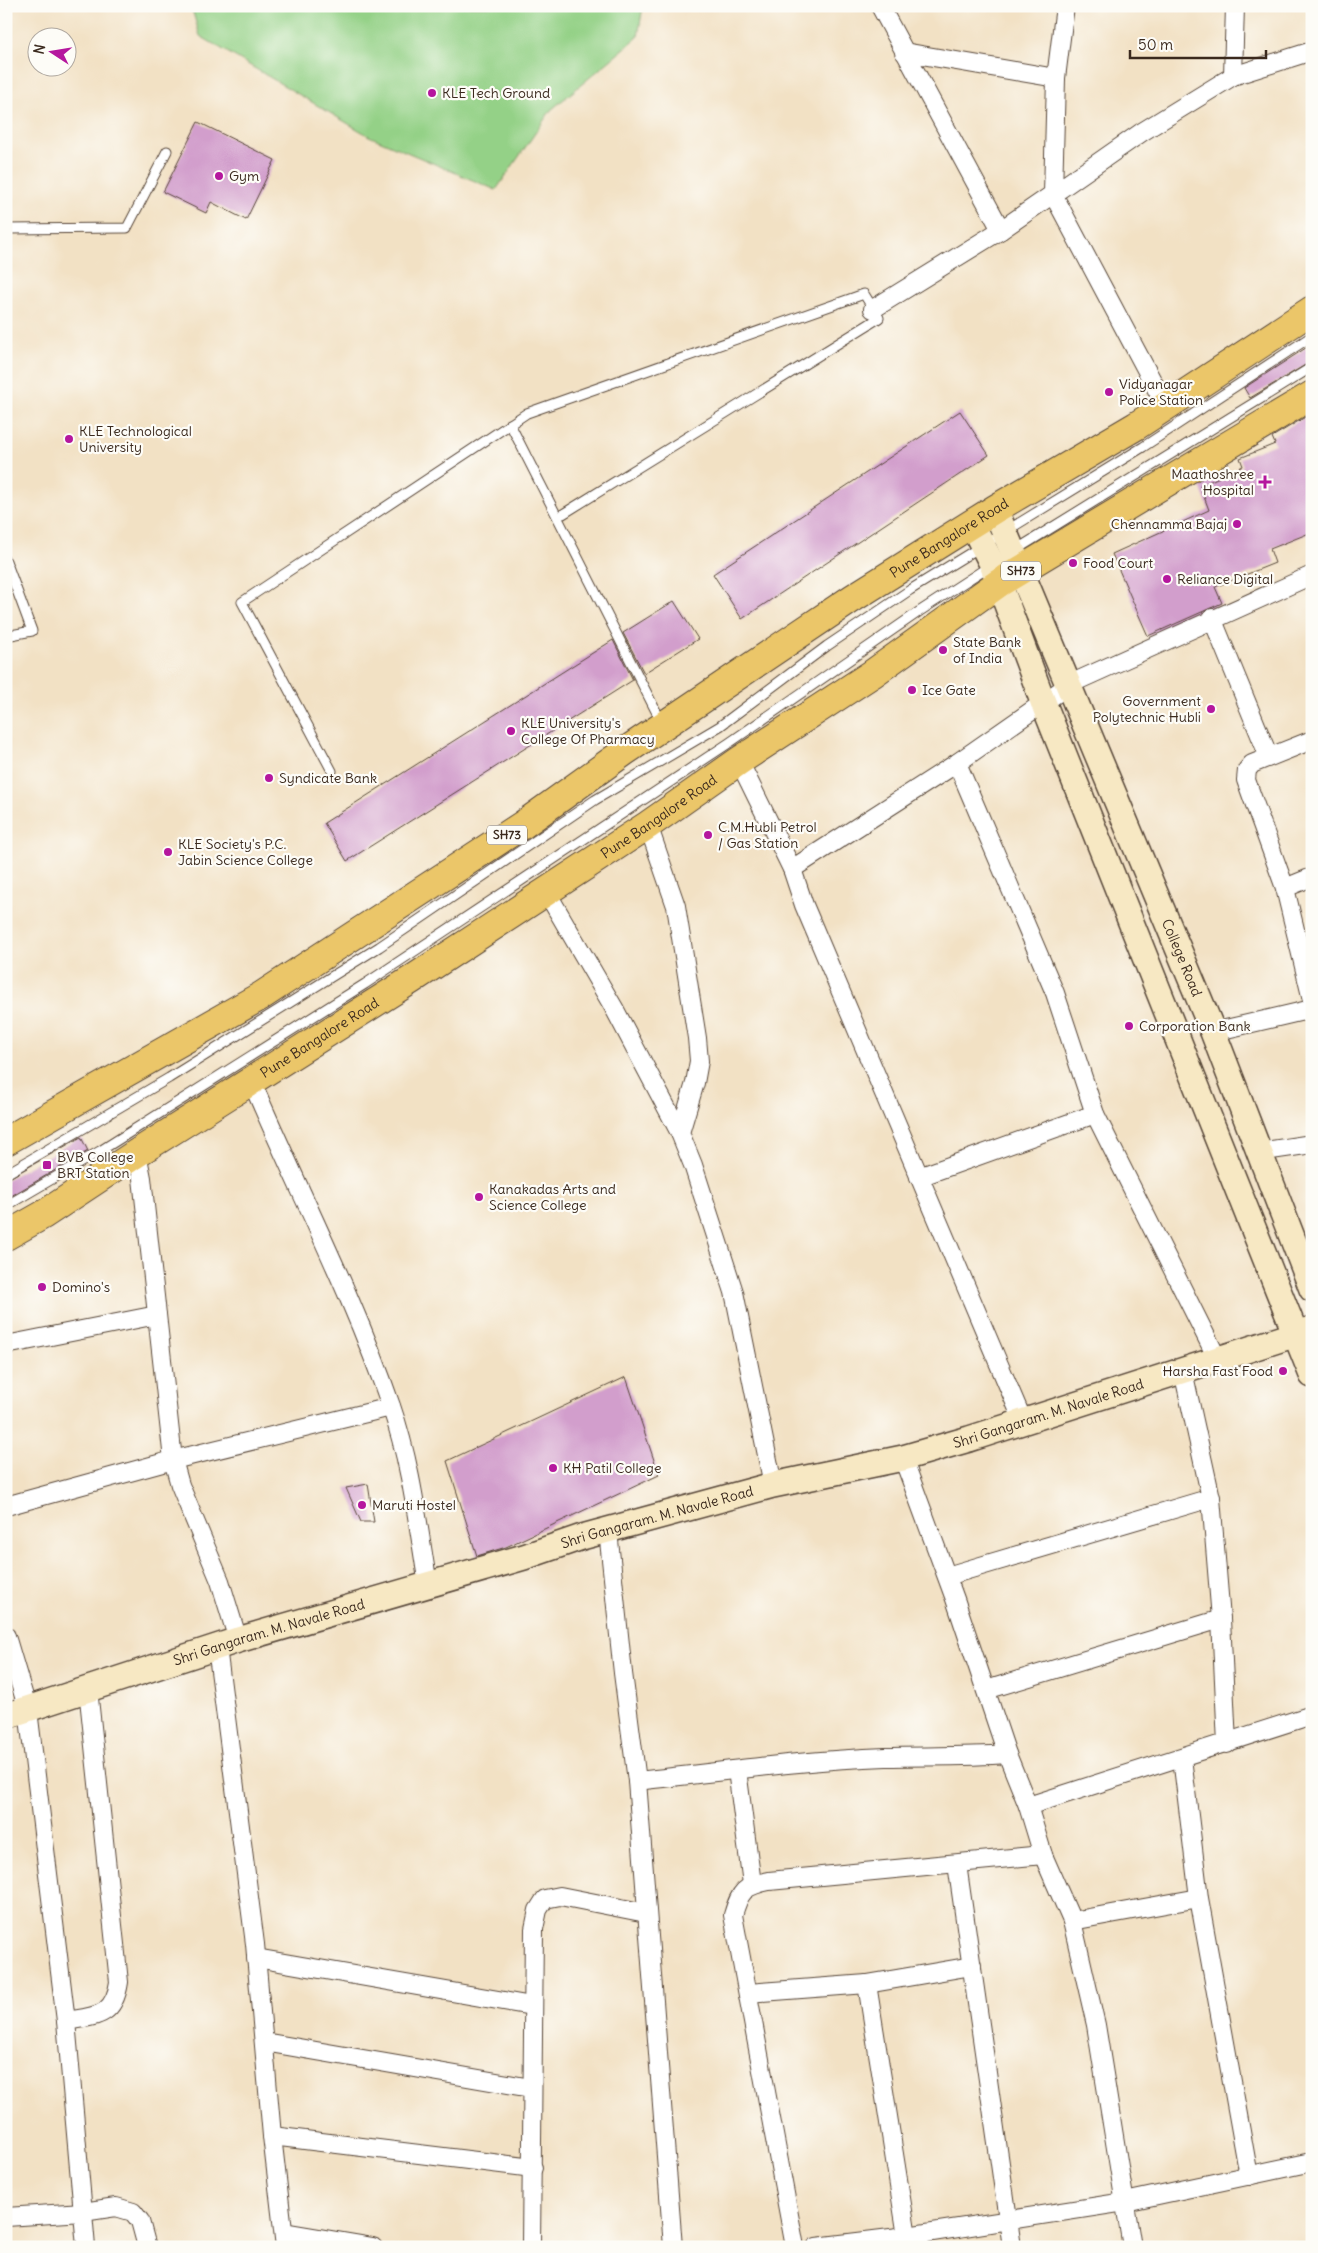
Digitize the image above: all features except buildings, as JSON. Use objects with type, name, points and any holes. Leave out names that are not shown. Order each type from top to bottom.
[{"type":"main road","name":"Pune Bangalore Road","points":[[6,1236],[43,1216],[137,1153],[252,1082],[648,825],[739,761],[858,684],[1100,449],[1312,310]]},
{"type":"main road","name":"Pune Bangalore Road","points":[[6,1141],[261,996],[499,840],[663,726],[853,598],[999,549],[1312,395]]},
{"type":"main road","name":"College Road","points":[[999,549],[1070,684],[1213,1032],[1312,1289]]},
{"type":"main road","points":[[999,549],[1043,702],[1304,1331],[1311,1372]]},
{"type":"main road","name":"Shri Gangaram. M. Navale Road","points":[[17,1713],[228,1643],[608,1531],[773,1486],[903,1458],[1218,1360],[1304,1331]]},
{"type":"street","points":[[880,6],[1000,230]]},
{"type":"street","points":[[1064,6],[1056,78],[1053,194],[1165,405]]},
{"type":"street","points":[[1233,76],[1235,6]]},
{"type":"street","points":[[874,309],[1000,230],[1142,132],[1233,76],[1312,51]]},
{"type":"street","points":[[904,52],[1056,78]]},
{"type":"street","points":[[792,869],[957,762],[1070,684],[1212,618],[1312,575]]},
{"type":"street","points":[[1212,618],[1269,757]]},
{"type":"street","points":[[1312,740],[1252,764],[1247,770],[1246,780],[1285,888],[1312,1000]]},
{"type":"street","points":[[739,761],[792,869],[804,905],[1023,1421]]},
{"type":"street","points":[[957,762],[1055,993],[1095,1114],[1218,1360]]},
{"type":"street","points":[[648,825],[676,906],[697,1038],[699,1061],[696,1083],[680,1132]]},
{"type":"street","points":[[1285,888],[1312,877]]},
{"type":"street","points":[[546,891],[614,1008],[680,1132],[693,1165],[734,1292],[773,1486]]},
{"type":"street","points":[[1213,1032],[1312,1009]]},
{"type":"street","points":[[252,1082],[331,1257],[391,1407],[404,1454],[428,1585]]},
{"type":"street","points":[[920,1177],[1095,1114]]},
{"type":"street","points":[[1258,1152],[1312,1144]]},
{"type":"street","points":[[137,1153],[142,1178],[158,1314],[173,1460],[180,1485],[213,1563],[228,1643],[272,2136],[285,2240],[373,2247]]},
{"type":"street","points":[[6,1345],[158,1314]]},
{"type":"street","points":[[1183,1371],[1210,1498],[1222,1619],[1227,1744]]},
{"type":"street","points":[[6,1506],[173,1460],[391,1407]]},
{"type":"street","points":[[903,1458],[947,1576],[1008,1754],[1028,1806],[1043,1855],[1072,1921],[1096,2025],[1132,2247]]},
{"type":"street","points":[[947,1576],[1210,1498]]},
{"type":"street","points":[[608,1531],[637,1781],[673,2247]]},
{"type":"street","points":[[986,1690],[1222,1619]]},
{"type":"street","points":[[6,1636],[66,2021],[86,2247]]},
{"type":"street","points":[[66,2021],[106,2012],[117,1998],[119,1982],[88,1689]]},
{"type":"street","points":[[1028,1806],[1227,1744],[1312,1715]]},
{"type":"street","points":[[637,1781],[886,1757],[956,1758],[1008,1754]]},
{"type":"street","points":[[1182,1758],[1200,1898],[1249,2176]]},
{"type":"street","points":[[737,1770],[752,1884]]},
{"type":"street","points":[[795,2247],[733,1915],[738,1896],[752,1884],[1043,1855]]},
{"type":"street","points":[[957,1864],[1012,2247]]},
{"type":"street","points":[[531,2247],[533,2168],[531,2088],[532,2006],[534,1928],[538,1910],[545,1899],[560,1896],[646,1913]]},
{"type":"street","points":[[1072,1921],[1200,1898]]},
{"type":"street","points":[[256,1958],[532,2006]]},
{"type":"street","points":[[748,1993],[867,1984],[972,1966]]},
{"type":"street","points":[[867,1984],[907,2236]]},
{"type":"street","points":[[264,2042],[531,2088]]},
{"type":"street","points":[[272,2136],[533,2168]]},
{"type":"street","points":[[816,2247],[907,2236],[1125,2202],[1312,2162]]},
{"type":"street","points":[[6,2217],[83,2212],[116,2207],[133,2212],[140,2221],[147,2247]]},
{"type":"lane","points":[[6,229],[127,228],[167,151]]},
{"type":"lane","points":[[332,771],[242,602],[528,413],[864,294],[879,318],[563,514]]},
{"type":"lane","points":[[6,1206],[166,1111],[372,979],[729,743],[920,611],[999,549],[1143,447],[1312,336]]},
{"type":"lane","points":[[6,1174],[169,1078],[379,947],[595,800],[720,726],[827,646],[910,590],[999,549],[1312,367]]},
{"type":"lane","points":[[510,424],[663,726]]},
{"type":"lane","points":[[6,561],[32,631],[6,636]]},
{"type":"green space","name":"KLE Tech Ground","points":[[191,6],[643,6],[638,37],[551,110],[496,190],[369,136],[200,36]]},
{"type":"place","name":"KLE Tech Ground","points":[[432,93]]},
{"type":"place","name":"Gym","points":[[219,176]]},
{"type":"place","name":"Vidyanagar Police Station","points":[[1109,392]]},
{"type":"place","name":"KLE Technological University","points":[[69,439]]},
{"type":"place","name":"Maathoshree Hospital","points":[[1265,482]]},
{"type":"place","name":"Chennamma Bajaj","points":[[1237,524]]},
{"type":"place","name":"Food Court","points":[[1073,563]]},
{"type":"place","name":"Reliance Digital","points":[[1167,579]]},
{"type":"place","name":"State Bank of India","points":[[943,650]]},
{"type":"place","name":"Ice Gate","points":[[912,690]]},
{"type":"place","name":"Government Polytechnic Hubli","points":[[1211,709]]},
{"type":"place","name":"KLE University's College Of Pharmacy","points":[[511,731]]},
{"type":"place","name":"Syndicate Bank","points":[[269,778]]},
{"type":"place","name":"C.M.Hubli Petrol / Gas Station","points":[[708,835]]},
{"type":"place","name":"KLE Society's P.C. Jabin Science College","points":[[168,852]]},
{"type":"place","name":"Corporation Bank","points":[[1129,1026]]},
{"type":"place","name":"BVB College BRT Station","points":[[47,1165]]},
{"type":"place","name":"Kanakadas Arts and Science College","points":[[479,1197]]},
{"type":"place","name":"Domino's","points":[[42,1287]]},
{"type":"place","name":"Harsha Fast Food","points":[[1283,1371]]},
{"type":"place","name":"KH Patil College","points":[[553,1468]]},
{"type":"place","name":"Maruti Hostel","points":[[362,1505]]}]
